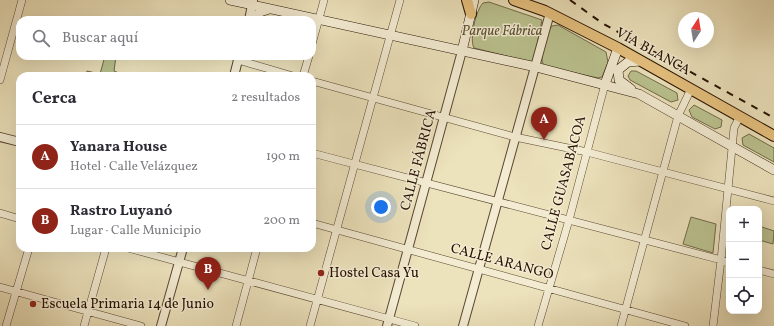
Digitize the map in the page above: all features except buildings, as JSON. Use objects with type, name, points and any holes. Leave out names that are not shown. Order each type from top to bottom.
[{"type":"main road","points":[[230,0],[253,3],[306,16]]},
{"type":"main road","points":[[467,0],[471,14]]},
{"type":"main road","name":"CALLE FÁBRICA","points":[[462,51],[474,0]]},
{"type":"main road","name":"VÍA BLANCA","points":[[514,0],[548,12],[618,48],[774,136]]},
{"type":"main road","points":[[530,0],[548,12]]},
{"type":"main road","points":[[256,16],[260,12],[276,9]]},
{"type":"main road","points":[[316,18],[605,84],[639,94]]},
{"type":"main road","name":"CALLE GUASABACOA","points":[[605,84],[618,48]]},
{"type":"main road","points":[[616,87],[618,70],[624,64],[640,61]]},
{"type":"main road","points":[[618,76],[622,83],[639,94],[774,170]]},
{"type":"street","points":[[17,16],[22,0]]},
{"type":"street","points":[[316,30],[324,0]]},
{"type":"street","points":[[310,326],[354,163],[374,99],[400,0]]},
{"type":"street","points":[[250,16],[253,3]]},
{"type":"street","points":[[463,326],[515,137],[536,68],[548,12]]},
{"type":"street","points":[[0,80],[2,62],[16,19]]},
{"type":"street","name":"CALLE FÁBRICA","points":[[388,323],[445,119],[462,51]]},
{"type":"street","points":[[235,72],[238,60]]},
{"type":"street","points":[[245,60],[282,72]]},
{"type":"street","points":[[304,72],[308,60]]},
{"type":"street","points":[[316,82],[445,119],[515,137],[587,152],[774,200]]},
{"type":"street","name":"CALLE GUASABACOA","points":[[538,326],[569,220],[605,84]]},
{"type":"street","points":[[621,326],[678,116],[691,89]]},
{"type":"street","points":[[712,326],[721,260],[734,128],[740,116]]},
{"type":"street","points":[[0,136],[16,141]]},
{"type":"street","points":[[316,154],[354,163],[497,203],[569,220],[726,261]]},
{"type":"street","points":[[0,213],[16,218]]},
{"type":"street","name":"CALLE ARANGO","points":[[316,224],[408,251],[685,326]]},
{"type":"street","points":[[6,326],[28,252]]},
{"type":"street","points":[[84,326],[105,252]]},
{"type":"street","points":[[144,252],[317,299],[388,323],[415,326]]},
{"type":"street","points":[[161,326],[182,252]]},
{"type":"street","points":[[236,326],[257,252]]},
{"type":"street","points":[[762,271],[774,274]]},
{"type":"street","points":[[0,288],[141,326]]},
{"type":"green space","name":"Parque Fábrica","points":[[489,2],[542,20],[534,59],[531,62],[474,48],[472,38],[476,18],[483,3]]},
{"type":"green space","name":"Parque Fábrica","points":[[558,25],[606,52],[608,62],[602,77],[598,78],[547,67],[543,64],[542,57],[550,28]]},
{"type":"green space","points":[[104,60],[115,60],[114,71],[116,72],[101,72]]},
{"type":"green space","points":[[631,71],[636,71],[677,93],[678,100],[671,102],[630,80],[628,76]]},
{"type":"green space","points":[[694,105],[722,120],[721,127],[715,129],[692,117],[689,110]]},
{"type":"green space","points":[[749,134],[774,148],[774,162],[743,145],[742,138]]},
{"type":"green space","points":[[691,217],[716,224],[713,253],[683,244]]},
{"type":"green space","points":[[762,227],[774,231],[773,244],[762,241]]},
{"type":"railway","points":[[570,0],[602,23],[774,118]]},
{"type":"place","name":"Yanara House","points":[[544,140]]},
{"type":"place","name":"Hostel Casa Yu","points":[[321,273]]},
{"type":"place","name":"Rastro Luyanó","points":[[208,290]]},
{"type":"place","name":"Escuela Primaria 14 de Junio","points":[[33,304]]}]
